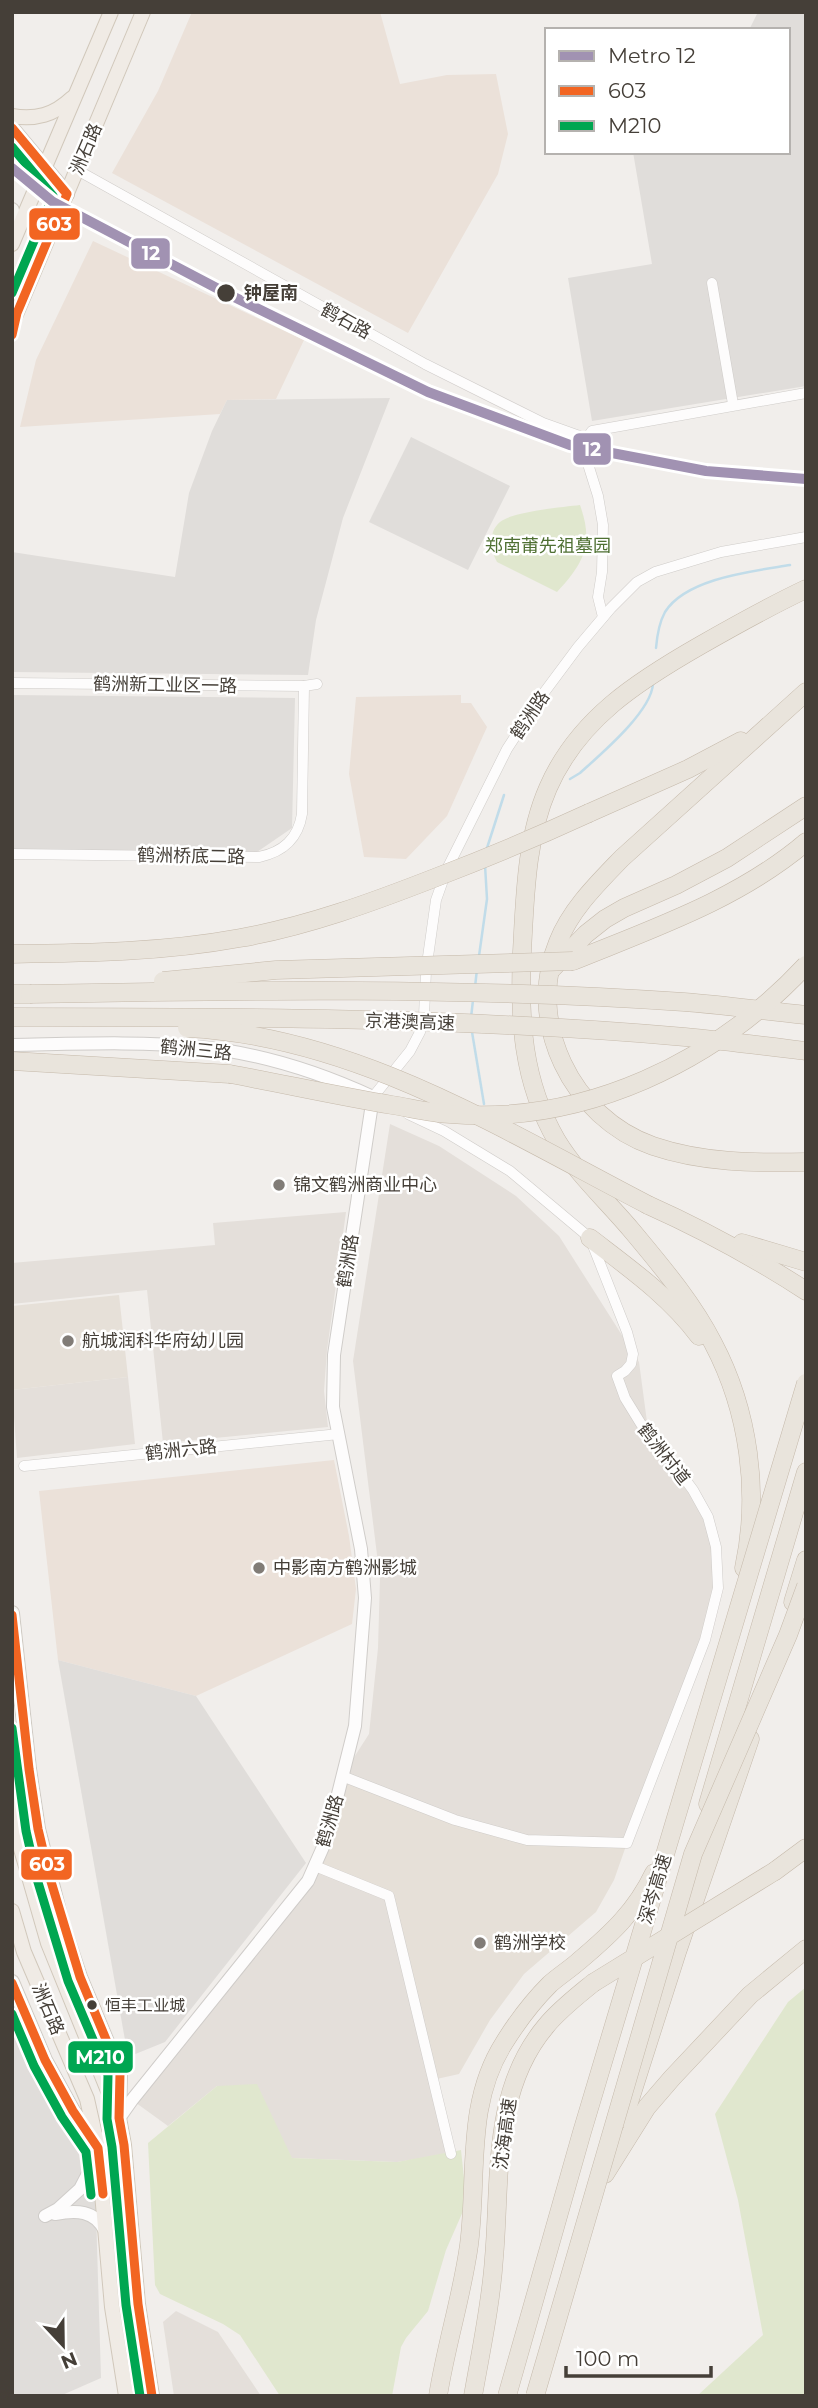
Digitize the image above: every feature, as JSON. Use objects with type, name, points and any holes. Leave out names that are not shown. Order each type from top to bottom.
[{"type":"highway","points":[[438,2396],[469,2241],[474,2147],[479,2109],[488,2074],[502,2045],[525,2011],[551,1983],[602,1942],[641,1899],[655,1872],[730,1625],[748,1550],[752,1510],[747,1441],[734,1395],[713,1343],[685,1297],[571,1162],[539,1105],[526,1061],[520,1015],[527,876],[535,831],[547,789],[573,744],[610,704],[655,671],[759,612],[806,589]]},
{"type":"highway","points":[[806,692],[595,885],[571,916],[558,941],[546,991],[552,1036],[570,1078],[602,1117],[624,1133],[652,1146],[718,1161],[806,1162]]},
{"type":"highway","points":[[12,954],[133,952],[240,938],[282,929],[392,895],[491,856],[688,769],[771,723]]},
{"type":"highway","points":[[549,972],[586,934],[605,919],[727,858],[806,806]]},
{"type":"highway","points":[[21,994],[276,970],[573,961],[709,904],[752,880],[806,842]]},
{"type":"highway","points":[[12,1061],[230,1074],[450,1114],[519,1113],[566,1106],[632,1085],[676,1066],[759,1011],[806,965]]},
{"type":"highway","name":"京港澳高速","points":[[21,994],[271,990],[531,994],[686,1002],[806,1015]]},
{"type":"highway","name":"京港澳高速","points":[[12,1017],[284,1018],[536,1027],[685,1037],[806,1051]]},
{"type":"highway","points":[[12,1028],[192,1028],[239,1033],[327,1054],[370,1068],[434,1095],[696,1227],[806,1291]]},
{"type":"highway","points":[[696,1227],[806,1262]]},
{"type":"highway","points":[[590,1238],[652,1285],[672,1304],[704,1343],[734,1395]]},
{"type":"highway","name":"深岑高速","points":[[506,2396],[806,1383]]},
{"type":"highway","name":"深岑高速","points":[[538,2396],[693,1854],[806,1472]]},
{"type":"highway","points":[[538,2396],[605,2174],[677,1952],[735,1787],[806,1560]]},
{"type":"highway","points":[[693,1854],[788,1635],[806,1586]]},
{"type":"highway","name":"沈海高速","points":[[473,2396],[490,2298],[504,2117],[512,2085],[526,2054],[545,2027],[593,1983],[806,1850]]},
{"type":"highway","points":[[605,2174],[647,2107],[672,2078],[750,1995],[806,1949]]},
{"type":"main road","name":"洲石路","points":[[14,318],[143,12]]},
{"type":"main road","name":"洲石路","points":[[12,244],[108,16]]},
{"type":"main road","points":[[12,117],[30,119],[46,116],[62,108],[76,95]]},
{"type":"main road","points":[[12,128],[66,194]]},
{"type":"main road","points":[[12,164],[37,185],[66,194]]},
{"type":"main road","points":[[12,210],[12,244]]},
{"type":"main road","points":[[12,336],[14,318]]},
{"type":"main road","points":[[12,1613],[38,1829],[62,1923],[120,2073],[119,2118]]},
{"type":"main road","name":"洲石路","points":[[12,1801],[21,1849],[48,1943],[119,2118],[124,2145],[138,2304],[152,2396]]},
{"type":"main road","name":"洲石路","points":[[12,1911],[24,1952],[87,2099],[98,2148],[112,2307],[126,2396]]},
{"type":"main road","points":[[48,1943],[94,2010]]},
{"type":"main road","points":[[12,1982],[45,2060],[73,2111],[98,2148]]},
{"type":"street","name":"鹤石路","points":[[77,170],[425,364],[543,422],[585,438]]},
{"type":"street","points":[[712,283],[733,404]]},
{"type":"street","points":[[603,617],[598,597],[602,572],[603,525],[598,496],[582,445],[585,438],[592,431],[806,393]]},
{"type":"street","name":"鹤洲路","points":[[107,2238],[104,2228],[88,2213],[78,2211],[45,2216],[58,2209],[80,2189],[98,2148],[119,2118],[309,1881],[327,1838],[355,1726],[365,1598],[360,1549],[333,1406],[334,1355],[373,1097],[410,1051],[420,1032],[436,900],[447,869],[507,749],[543,694],[603,617],[637,582],[655,572],[721,552],[806,537]]},
{"type":"street","name":"鹤洲新工业区一路","points":[[12,683],[317,684]]},
{"type":"street","name":"鹤洲桥底二路","points":[[12,855],[259,857],[283,848],[300,829],[302,814],[304,686]]},
{"type":"street","name":"鹤洲三路","points":[[12,1045],[114,1043],[200,1047],[272,1060],[345,1084],[373,1097]]},
{"type":"street","name":"鹤洲村道","points":[[342,1776],[455,1821],[527,1840],[627,1843],[705,1640],[718,1588],[716,1547],[708,1517],[693,1490],[649,1437],[625,1398],[617,1376],[631,1364],[633,1354],[590,1238],[510,1171],[444,1131],[373,1097]]},
{"type":"street","name":"鹤洲六路","points":[[24,1466],[339,1434]]},
{"type":"street","points":[[315,1866],[389,1896],[451,2154]]},
{"type":"shaded area","points":[[192,12],[380,12],[400,84],[447,75],[496,74],[508,134],[498,174],[408,333],[112,173],[158,91]]},
{"type":"shaded area","points":[[758,12],[806,12],[806,386],[592,421],[568,278],[652,264],[633,154],[790,154],[790,28],[750,28]]},
{"type":"shaded area","points":[[93,241],[304,340],[276,399],[227,400],[220,414],[20,427],[36,360]]},
{"type":"shaded area","points":[[390,398],[343,518],[316,620],[308,675],[12,672],[12,552],[175,577],[189,493],[212,431],[227,400]]},
{"type":"shaded area","points":[[411,437],[510,486],[468,570],[369,522]]},
{"type":"shaded area","points":[[12,695],[295,698],[292,828],[257,852],[12,849]]},
{"type":"shaded area","points":[[461,695],[461,703],[471,703],[487,727],[447,816],[406,859],[364,857],[349,774],[356,697]]},
{"type":"shaded area","points":[[390,1124],[439,1146],[516,1196],[559,1236],[639,1362],[649,1437],[708,1517],[718,1588],[705,1640],[627,1843],[527,1840],[342,1776],[369,1734],[378,1648],[380,1579],[353,1361]]},
{"type":"shaded area","points":[[346,1212],[327,1350],[324,1391],[328,1427],[163,1443],[147,1290],[12,1304],[12,1263],[215,1245],[213,1223]]},
{"type":"shaded area","name":"航城润科华府幼儿园","points":[[119,1295],[128,1377],[12,1390],[12,1306]]},
{"type":"shaded area","points":[[128,1377],[135,1444],[17,1458],[12,1390]]},
{"type":"shaded area","points":[[334,1460],[356,1589],[352,1624],[196,1696],[58,1660],[39,1491]]},
{"type":"shaded area","points":[[58,1660],[196,1696],[306,1863],[165,2042],[128,2057]]},
{"type":"shaded area","name":"鹤洲学校","points":[[342,1776],[527,1840],[627,1843],[614,1880],[596,1912],[524,1974],[490,2020],[459,2074],[432,2080],[389,1896],[315,1866]]},
{"type":"shaded area","points":[[315,1866],[389,1896],[451,2154],[397,2162],[292,2158],[217,2086],[168,2126],[132,2100]]},
{"type":"shaded area","points":[[12,2017],[95,2180],[101,2378],[60,2396],[12,2396]]},
{"type":"shaded area","points":[[176,2311],[218,2332],[261,2396],[174,2396],[163,2322]]},
{"type":"green space","name":"郑南莆先祖墓园","points":[[580,505],[586,531],[584,552],[574,572],[557,592],[497,562],[491,541],[493,531],[500,522],[526,513]]},
{"type":"green space","points":[[806,1987],[806,2396],[697,2396],[763,2335],[738,2200],[715,2114],[788,2002]]},
{"type":"green space","points":[[257,2084],[292,2158],[397,2162],[461,2150],[466,2197],[464,2209],[446,2250],[428,2311],[401,2347],[392,2396],[280,2396],[240,2335],[160,2294],[155,2285],[148,2143],[217,2086]]},
{"type":"waterway","points":[[656,648],[665,612],[675,600],[688,591],[722,578],[790,565]]},
{"type":"waterway","points":[[570,779],[624,732],[644,707],[653,684]]},
{"type":"waterway","points":[[487,848],[504,795]]},
{"type":"waterway","points":[[479,956],[487,899],[485,865]]},
{"type":"waterway","points":[[475,987],[477,969]]},
{"type":"waterway","points":[[471,1018],[473,1000]]},
{"type":"waterway","points":[[472,1032],[484,1104]]},
{"type":"metro line","name":"12","points":[[12,168],[53,202],[226,293],[428,392],[570,445],[706,471],[806,479]]},
{"type":"transit line","name":"603","points":[[12,128],[67,194],[17,313],[12,335]]},
{"type":"transit line","name":"M210","points":[[12,147],[53,196],[12,293]]},
{"type":"transit line","name":"603","points":[[12,1615],[38,1829],[80,1977],[120,2073],[119,2118],[124,2145],[138,2304],[152,2396]]},
{"type":"transit line","name":"M210","points":[[12,1728],[26,1831],[37,1879],[68,1981],[108,2075],[107,2119],[112,2147],[126,2305],[140,2396]]},
{"type":"transit line","name":"603","points":[[12,1983],[45,2060],[73,2111],[98,2148],[103,2194]]},
{"type":"transit line","name":"M210","points":[[12,2014],[34,2066],[62,2117],[86,2152],[91,2195]]},
{"type":"place","name":"钟屋南","points":[[226,293]]},
{"type":"place","name":"锦文鹤洲商业中心","points":[[279,1185]]},
{"type":"place","name":"航城润科华府幼儿园","points":[[68,1341]]},
{"type":"place","name":"中影南方鹤洲影城","points":[[259,1568]]},
{"type":"place","name":"鹤洲学校","points":[[480,1943]]},
{"type":"place","name":"恒丰工业城","points":[[92,2005]]}]
